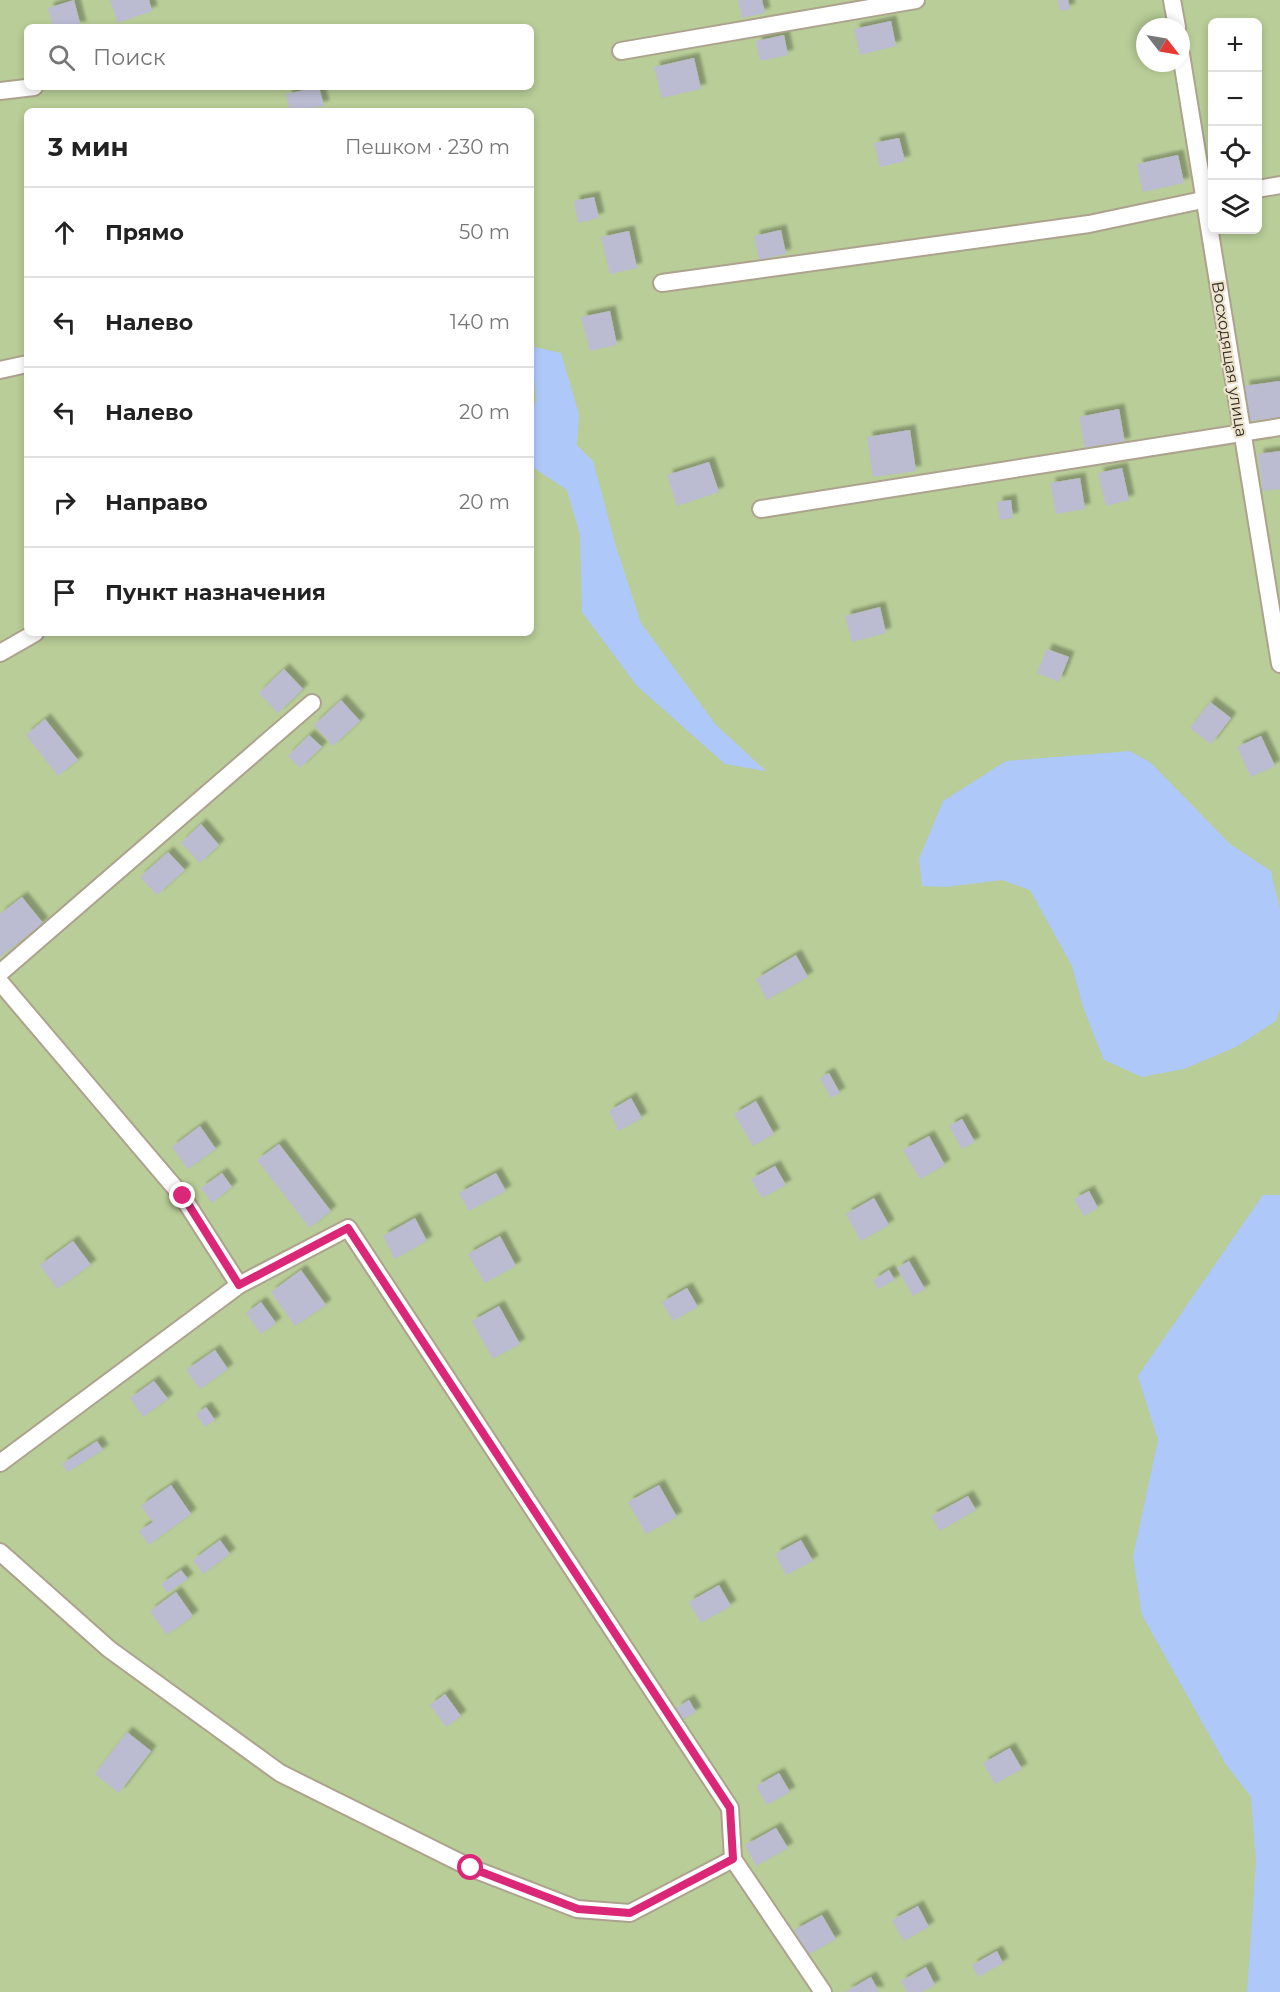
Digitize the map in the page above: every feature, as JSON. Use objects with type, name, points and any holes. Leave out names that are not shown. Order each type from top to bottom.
[{"type":"lane","points":[[621,51],[916,0]]},
{"type":"lane","points":[[1172,0],[1175,18]]},
{"type":"lane","name":"Восходящая улица","points":[[1184,72],[1208,198]]},
{"type":"lane","points":[[0,91],[24,88]]},
{"type":"lane","points":[[1262,188],[1280,185]]},
{"type":"lane","points":[[662,283],[1089,224],[1208,198]]},
{"type":"lane","name":"Восходящая улица","points":[[1213,234],[1280,664]]},
{"type":"lane","points":[[0,370],[24,364]]},
{"type":"lane","points":[[761,509],[1280,427]]},
{"type":"lane","points":[[0,653],[30,636]]},
{"type":"lane","points":[[0,973],[312,703]]},
{"type":"lane","points":[[0,982],[183,1196],[239,1285]]},
{"type":"lane","points":[[0,1462],[239,1285],[348,1228],[730,1808],[733,1859],[823,1992]]},
{"type":"lane","points":[[0,1552],[109,1648],[280,1773],[471,1868],[578,1909],[630,1913],[733,1859]]},
{"type":"green space","points":[[0,0],[1280,0],[1280,1992],[0,1992]]},
{"type":"water","points":[[534,347],[561,353],[579,414],[577,445],[593,461],[615,543],[641,623],[716,725],[766,771],[725,764],[637,686],[582,612],[580,535],[567,490],[534,468],[534,404],[536,400]]},
{"type":"water","points":[[1130,751],[1151,763],[1230,844],[1271,871],[1280,909],[1280,1009],[1276,1021],[1236,1047],[1184,1069],[1142,1077],[1104,1060],[1083,1007],[1072,966],[1030,890],[1002,880],[946,887],[922,886],[919,859],[943,801],[1006,761]]},
{"type":"water","points":[[1263,1195],[1280,1195],[1280,1992],[1247,1992],[1256,1862],[1251,1797],[1225,1763],[1142,1615],[1133,1557],[1158,1440],[1138,1376]]},
{"type":"building","points":[[74,0],[80,24],[52,24],[48,8]]},
{"type":"building","points":[[110,0],[149,0],[152,11],[118,23]]},
{"type":"building","points":[[738,0],[762,0],[765,13],[742,18]]},
{"type":"building","points":[[1058,0],[1068,0],[1070,9],[1060,11]]},
{"type":"building","points":[[891,21],[896,46],[860,55],[854,29]]},
{"type":"building","points":[[784,35],[788,55],[760,61],[756,41]]},
{"type":"building","points":[[694,58],[701,89],[662,98],[654,67]]},
{"type":"building","points":[[320,90],[324,106],[289,108],[286,94]]},
{"type":"building","points":[[899,138],[905,161],[880,167],[874,143]]},
{"type":"building","points":[[1178,155],[1184,183],[1143,192],[1137,164]]},
{"type":"building","points":[[594,197],[599,218],[578,223],[574,201]]},
{"type":"building","points":[[781,230],[786,254],[759,260],[754,236]]},
{"type":"building","points":[[629,231],[637,268],[610,274],[601,237]]},
{"type":"building","points":[[610,311],[617,345],[590,351],[581,317]]},
{"type":"building","points":[[1280,381],[1280,417],[1249,421],[1244,386]]},
{"type":"building","points":[[1119,409],[1125,443],[1085,450],[1079,417]]},
{"type":"building","points":[[910,430],[916,471],[873,477],[867,437]]},
{"type":"building","points":[[1280,451],[1280,489],[1263,491],[1258,454]]},
{"type":"building","points":[[709,462],[719,492],[677,506],[667,475]]},
{"type":"building","points":[[1122,468],[1129,500],[1106,506],[1098,473]]},
{"type":"building","points":[[1080,478],[1085,509],[1056,514],[1050,483]]},
{"type":"building","points":[[1011,500],[1013,518],[1000,520],[997,502]]},
{"type":"building","points":[[880,607],[886,633],[852,642],[845,616]]},
{"type":"building","points":[[1047,649],[1069,657],[1059,682],[1037,673]]},
{"type":"building","points":[[284,669],[303,689],[278,713],[259,693]]},
{"type":"building","points":[[341,700],[360,721],[333,746],[314,725]]},
{"type":"building","points":[[1210,702],[1231,718],[1211,744],[1190,728]]},
{"type":"building","points":[[45,719],[78,760],[58,776],[26,735]]},
{"type":"building","points":[[309,735],[322,747],[300,768],[288,756]]},
{"type":"building","points":[[1261,736],[1275,766],[1251,777],[1237,747]]},
{"type":"building","points":[[201,824],[219,845],[200,863],[181,843]]},
{"type":"building","points":[[168,852],[185,870],[157,895],[140,877]]},
{"type":"building","points":[[22,897],[43,923],[0,957],[0,914]]},
{"type":"building","points":[[796,955],[808,977],[767,1000],[756,979]]},
{"type":"building","points":[[829,1073],[840,1093],[831,1098],[820,1078]]},
{"type":"building","points":[[631,1098],[642,1118],[619,1131],[609,1111]]},
{"type":"building","points":[[756,1101],[774,1134],[753,1146],[734,1114]]},
{"type":"building","points":[[962,1119],[975,1142],[962,1149],[949,1126]]},
{"type":"building","points":[[200,1126],[216,1149],[188,1169],[172,1147]]},
{"type":"building","points":[[929,1136],[945,1165],[920,1179],[903,1150]]},
{"type":"building","points":[[279,1144],[331,1211],[310,1228],[257,1160]]},
{"type":"building","points":[[775,1166],[786,1185],[762,1198],[751,1179]]},
{"type":"building","points":[[222,1173],[232,1187],[212,1203],[201,1188]]},
{"type":"building","points":[[496,1173],[506,1191],[469,1211],[459,1193]]},
{"type":"building","points":[[1089,1191],[1098,1208],[1084,1216],[1074,1199]]},
{"type":"building","points":[[874,1198],[889,1225],[861,1241],[846,1214]]},
{"type":"building","points":[[415,1218],[427,1241],[395,1259],[383,1236]]},
{"type":"building","points":[[500,1236],[516,1266],[485,1283],[468,1254]]},
{"type":"building","points":[[73,1241],[91,1265],[57,1289],[40,1265]]},
{"type":"building","points":[[909,1261],[925,1289],[913,1296],[897,1268]]},
{"type":"building","points":[[301,1270],[326,1305],[295,1326],[271,1292]]},
{"type":"building","points":[[889,1270],[895,1280],[878,1289],[873,1280]]},
{"type":"building","points":[[687,1288],[698,1307],[673,1321],[662,1302]]},
{"type":"building","points":[[261,1302],[276,1323],[261,1334],[246,1313]]},
{"type":"building","points":[[499,1306],[520,1344],[493,1359],[472,1321]]},
{"type":"building","points":[[215,1350],[228,1369],[200,1389],[186,1370]]},
{"type":"building","points":[[154,1381],[168,1399],[143,1417],[130,1398]]},
{"type":"building","points":[[206,1407],[215,1420],[205,1427],[196,1414]]},
{"type":"building","points":[[97,1441],[103,1450],[68,1472],[62,1464]]},
{"type":"building","points":[[171,1485],[191,1514],[149,1545],[139,1531],[153,1522],[141,1506]]},
{"type":"building","points":[[659,1485],[677,1517],[646,1534],[628,1502]]},
{"type":"building","points":[[968,1496],[976,1510],[940,1531],[931,1516]]},
{"type":"building","points":[[220,1540],[230,1554],[203,1574],[193,1560]]},
{"type":"building","points":[[801,1540],[813,1561],[786,1575],[775,1554]]},
{"type":"building","points":[[181,1570],[188,1579],[168,1593],[161,1584]]},
{"type":"building","points":[[719,1585],[731,1606],[701,1623],[689,1602]]},
{"type":"building","points":[[176,1592],[193,1616],[167,1635],[150,1611]]},
{"type":"building","points":[[445,1694],[461,1716],[446,1727],[430,1705]]},
{"type":"building","points":[[689,1700],[696,1712],[682,1720],[676,1708]]},
{"type":"building","points":[[127,1732],[151,1751],[119,1793],[95,1774]]},
{"type":"building","points":[[1010,1748],[1022,1769],[995,1784],[983,1763]]},
{"type":"building","points":[[779,1773],[790,1792],[767,1805],[756,1786]]},
{"type":"building","points":[[776,1828],[788,1848],[756,1866],[745,1845]]},
{"type":"building","points":[[918,1906],[929,1927],[904,1941],[892,1920]]},
{"type":"building","points":[[822,1915],[836,1939],[808,1955],[794,1930]]},
{"type":"building","points":[[997,1951],[1003,1963],[978,1977],[972,1965]]},
{"type":"building","points":[[926,1967],[935,1985],[922,1992],[907,1992],[901,1981]]},
{"type":"building","points":[[871,1977],[879,1992],[845,1992]]},
{"type":"route","points":[[183,1196],[239,1285],[348,1228],[730,1808],[733,1859],[630,1913],[578,1909],[471,1868]]}]
